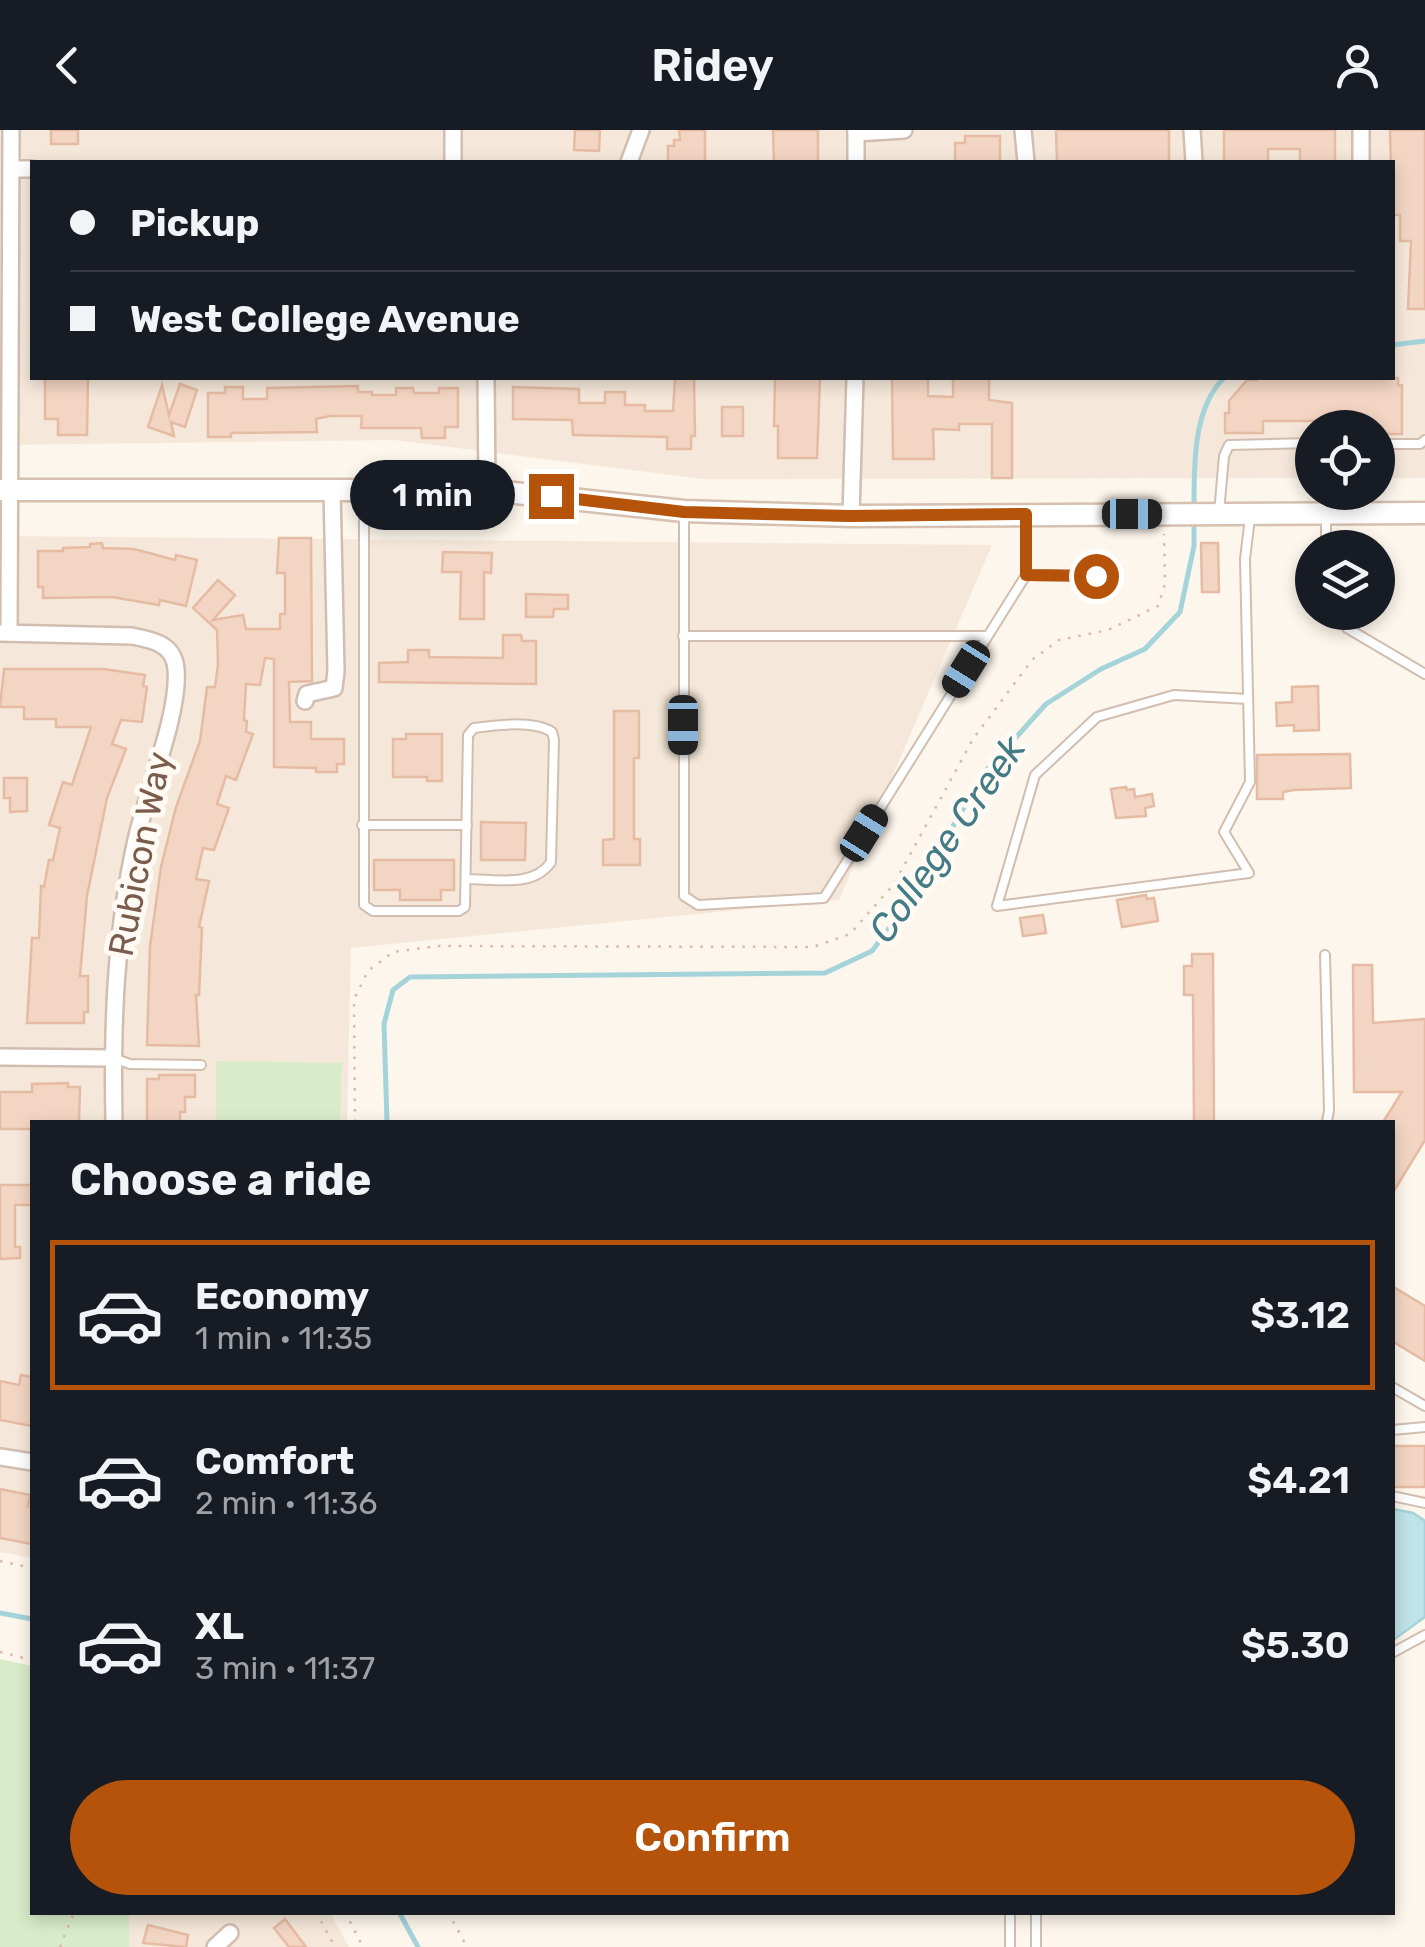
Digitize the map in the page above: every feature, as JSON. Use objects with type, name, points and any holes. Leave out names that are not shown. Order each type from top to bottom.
[{"type":"main road","points":[[6,490],[487,490],[684,512],[850,516],[1425,513]]},
{"type":"street","points":[[4,633],[12,130]]},
{"type":"street","points":[[452,160],[453,130]]},
{"type":"street","points":[[630,160],[641,130]]},
{"type":"street","points":[[856,160],[856,132],[904,130]]},
{"type":"street","points":[[1023,130],[1026,160]]},
{"type":"street","points":[[1192,130],[1194,160]]},
{"type":"street","points":[[1361,130],[1362,160]]},
{"type":"street","points":[[11,169],[30,169]]},
{"type":"street","points":[[486,380],[487,490]]},
{"type":"street","points":[[850,516],[856,380]]},
{"type":"street","points":[[306,701],[307,694],[334,688],[332,490]]},
{"type":"street","name":"Rubicon Way","points":[[4,633],[132,636],[153,640],[170,649],[176,665],[172,706],[136,840],[118,936],[114,1120]]},
{"type":"street","points":[[0,1057],[113,1058]]},
{"type":"street","points":[[0,1457],[30,1462]]},
{"type":"street","points":[[215,1947],[230,1934]]},
{"type":"lane","points":[[1395,444],[1420,444],[1425,440]]},
{"type":"lane","points":[[1209,514],[1229,445],[1295,443]]},
{"type":"lane","points":[[364,490],[364,905],[368,909],[465,907],[468,735],[474,728],[544,727],[552,732],[551,862],[540,876],[529,879],[467,879]]},
{"type":"lane","points":[[684,512],[684,896],[698,904],[824,898],[1026,575],[1026,514]]},
{"type":"lane","points":[[1248,700],[1174,695],[1096,717],[1035,775],[997,906],[1249,872],[1224,832],[1250,782],[1245,559],[1251,514]]},
{"type":"lane","points":[[1326,514],[1326,530]]},
{"type":"lane","points":[[1026,575],[1096,576]]},
{"type":"lane","points":[[1349,630],[1425,674]]},
{"type":"lane","points":[[683,636],[986,636]]},
{"type":"lane","points":[[362,825],[467,825]]},
{"type":"lane","points":[[1325,955],[1327,1120]]},
{"type":"lane","points":[[113,1058],[130,1064],[201,1065]]},
{"type":"lane","points":[[1395,1389],[1425,1406]]},
{"type":"lane","points":[[1395,1430],[1425,1427]]},
{"type":"lane","points":[[1395,1497],[1425,1504]]},
{"type":"lane","points":[[1395,1651],[1425,1635]]},
{"type":"lane","points":[[1010,1915],[1010,1947]]},
{"type":"lane","points":[[1036,1915],[1036,1947]]},
{"type":"path","points":[[355,1120],[354,1000],[368,971],[393,952],[438,946],[813,947],[850,934],[894,884],[974,739],[1032,660],[1060,640],[1108,630],[1158,606],[1165,584],[1164,514]]},
{"type":"path","points":[[0,1561],[30,1568]]},
{"type":"path","points":[[0,1652],[30,1660]]},
{"type":"path","points":[[60,1947],[73,1915]]},
{"type":"path","points":[[318,1915],[335,1947]]},
{"type":"path","points":[[346,1915],[363,1947]]},
{"type":"path","points":[[450,1915],[467,1947]]},
{"type":"shaded area","points":[[0,130],[1425,130],[1425,478],[1395,478],[1395,410],[1295,410],[1295,478],[703,479],[394,440],[0,445]]},
{"type":"shaded area","points":[[0,536],[992,545],[839,900],[351,948],[347,1120],[30,1120],[30,1558],[0,1552]]},
{"type":"shaded area","points":[[129,1915],[331,1915],[349,1947],[129,1947]]},
{"type":"green space","points":[[216,1061],[342,1063],[340,1120],[216,1120]]},
{"type":"green space","points":[[0,1659],[30,1666],[30,1915],[129,1915],[129,1947],[0,1947]]},
{"type":"water","points":[[1395,1509],[1413,1513],[1425,1521],[1425,1617],[1395,1639]]},
{"type":"building","points":[[51,130],[78,130],[78,144],[51,144]]},
{"type":"building","points":[[575,130],[600,130],[599,151],[574,150]]},
{"type":"building","points":[[679,130],[705,130],[705,160],[668,160],[668,146],[680,140]]},
{"type":"building","points":[[773,130],[818,130],[818,160],[774,160]]},
{"type":"building","points":[[1056,130],[1169,130],[1169,160],[1057,160]]},
{"type":"building","points":[[1224,130],[1335,130],[1335,160],[1300,160],[1300,149],[1268,149],[1268,160],[1224,160]]},
{"type":"building","points":[[1390,130],[1425,130],[1425,309],[1408,309],[1411,241],[1400,241],[1400,215],[1395,215],[1395,160],[1391,160]]},
{"type":"building","points":[[965,136],[1000,136],[1000,160],[955,160],[955,143],[965,143]]},
{"type":"building","points":[[1398,378],[1398,385],[1402,385],[1402,434],[1395,434],[1395,410],[1295,410],[1295,421],[1263,421],[1263,433],[1225,433],[1229,401],[1247,380]]},
{"type":"building","points":[[45,380],[88,380],[87,435],[58,435],[58,419],[45,419]]},
{"type":"building","points":[[675,380],[694,380],[695,436],[691,436],[691,449],[667,449],[667,437],[573,435],[572,420],[513,419],[513,387],[579,389],[579,403],[605,403],[605,392],[625,392],[625,405],[645,405],[645,411],[673,411]]},
{"type":"building","points":[[775,380],[820,380],[817,458],[778,458],[778,426],[774,426]]},
{"type":"building","points":[[892,380],[928,380],[928,396],[953,397],[953,380],[989,380],[989,400],[1012,403],[1012,478],[992,478],[992,424],[959,424],[959,430],[933,429],[934,459],[893,459]]},
{"type":"building","points":[[180,384],[197,390],[185,427],[171,422],[174,436],[148,427],[162,385],[169,415]]},
{"type":"building","points":[[358,386],[358,392],[372,395],[396,395],[396,388],[439,393],[439,388],[458,388],[458,427],[445,427],[445,438],[422,438],[421,428],[361,428],[362,416],[330,416],[316,419],[317,432],[208,437],[208,393],[225,393],[225,387],[243,387],[243,399],[267,399],[267,388]]},
{"type":"building","points":[[722,407],[743,407],[743,436],[722,436]]},
{"type":"building","points":[[279,538],[311,538],[312,681],[289,682],[290,722],[311,722],[311,739],[344,739],[344,764],[337,764],[337,772],[274,767],[274,659],[265,658],[260,685],[246,684],[244,720],[246,732],[253,734],[236,780],[226,776],[217,804],[229,808],[214,850],[203,848],[196,879],[209,881],[199,927],[199,1046],[147,1045],[150,946],[161,867],[176,807],[200,741],[207,687],[215,687],[218,665],[217,630],[193,608],[218,580],[235,595],[213,620],[243,615],[246,629],[280,629],[280,614],[285,614],[285,573],[277,573]]},
{"type":"building","points":[[102,543],[103,548],[197,560],[186,606],[112,597],[43,598],[43,587],[38,587],[38,551],[63,551]]},
{"type":"building","points":[[1201,543],[1218,543],[1219,592],[1202,592]]},
{"type":"building","points":[[443,552],[492,553],[491,573],[484,572],[484,619],[460,619],[461,572],[442,572]]},
{"type":"building","points":[[526,594],[568,595],[568,609],[554,609],[553,617],[526,617]]},
{"type":"building","points":[[503,635],[521,635],[522,641],[536,641],[536,684],[379,682],[379,663],[408,662],[408,650],[429,650],[429,657],[503,658]]},
{"type":"building","points":[[4,669],[104,669],[145,675],[142,722],[121,720],[112,744],[126,749],[107,798],[87,896],[80,976],[88,976],[88,1012],[84,1012],[84,1023],[27,1023],[32,938],[39,938],[41,886],[44,887],[49,860],[53,860],[60,828],[49,825],[63,782],[72,785],[91,727],[56,727],[56,719],[24,719],[24,707],[0,707]]},
{"type":"building","points":[[1318,686],[1319,730],[1294,731],[1294,725],[1277,726],[1276,703],[1292,702],[1292,687]]},
{"type":"building","points":[[614,711],[639,711],[639,758],[634,758],[634,839],[640,839],[640,865],[603,865],[603,840],[614,839]]},
{"type":"building","points":[[406,734],[442,734],[442,781],[393,777],[393,739],[406,739]]},
{"type":"building","points":[[1350,754],[1351,788],[1294,790],[1283,792],[1283,799],[1257,799],[1257,755]]},
{"type":"building","points":[[4,778],[27,778],[27,811],[10,812],[10,798],[4,798]]},
{"type":"building","points":[[1111,789],[1134,789],[1135,797],[1152,794],[1154,806],[1145,808],[1146,816],[1116,818]]},
{"type":"building","points":[[481,822],[526,823],[525,860],[481,860]]},
{"type":"building","points":[[374,860],[454,860],[454,890],[441,890],[441,900],[400,900],[400,890],[374,890]]},
{"type":"building","points":[[1146,895],[1147,899],[1154,898],[1158,921],[1122,927],[1117,900]]},
{"type":"building","points":[[1043,915],[1046,933],[1023,936],[1020,918]]},
{"type":"building","points":[[1192,954],[1213,954],[1214,1120],[1194,1120],[1193,995],[1184,995],[1184,966],[1192,966]]},
{"type":"building","points":[[1353,965],[1372,965],[1373,1023],[1425,1019],[1425,1140],[1395,1189],[1395,1120],[1384,1120],[1402,1092],[1354,1092]]},
{"type":"building","points":[[159,1075],[195,1075],[195,1097],[185,1097],[185,1112],[180,1112],[180,1120],[147,1120],[147,1079],[159,1079]]},
{"type":"building","points":[[68,1083],[68,1087],[80,1087],[79,1120],[30,1120],[30,1129],[0,1129],[0,1092],[32,1092],[32,1084]]},
{"type":"building","points":[[0,1185],[30,1185],[30,1205],[15,1205],[15,1247],[20,1247],[20,1258],[0,1259]]},
{"type":"building","points":[[1395,1288],[1425,1306],[1425,1361],[1395,1343]]},
{"type":"building","points":[[21,1375],[30,1377],[30,1426],[0,1420],[0,1381],[19,1385]]},
{"type":"building","points":[[1395,1446],[1425,1446],[1425,1487],[1395,1487]]},
{"type":"building","points":[[0,1489],[30,1495],[30,1544],[0,1538]]},
{"type":"building","points":[[285,1919],[306,1947],[289,1947],[274,1928]]},
{"type":"building","points":[[148,1925],[188,1935],[186,1947],[143,1943]]},
{"type":"waterway","name":"College Creek","points":[[1395,345],[1425,341]]},
{"type":"waterway","name":"College Creek","points":[[1194,507],[1197,438],[1206,405],[1222,380]]},
{"type":"waterway","name":"College Creek","points":[[387,1120],[384,1024],[393,990],[410,977],[825,973],[872,951],[909,902],[984,773],[1046,704],[1101,669],[1145,649],[1180,612],[1194,546],[1194,518]]},
{"type":"waterway","points":[[0,1613],[30,1619]]},
{"type":"waterway","points":[[401,1915],[418,1947]]},
{"type":"route","points":[[551,496],[684,512],[850,516],[1026,514],[1026,575],[1096,576]]}]
